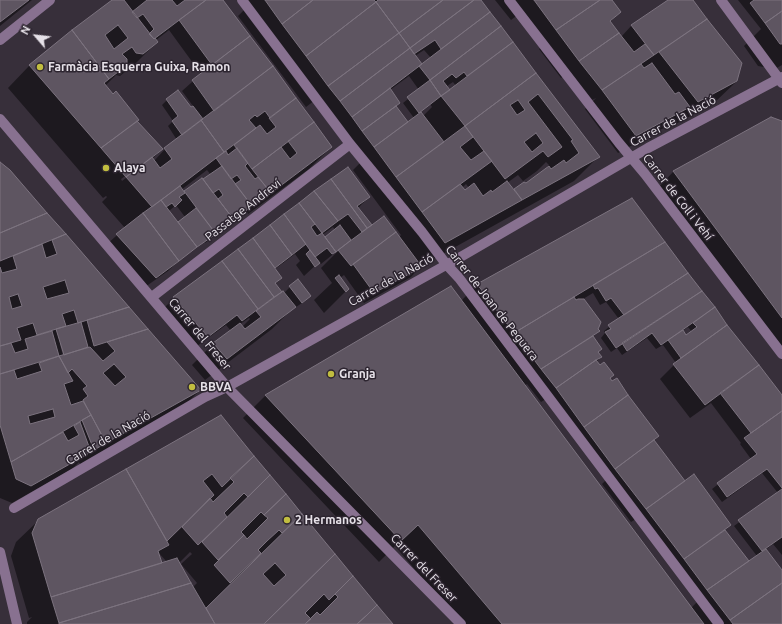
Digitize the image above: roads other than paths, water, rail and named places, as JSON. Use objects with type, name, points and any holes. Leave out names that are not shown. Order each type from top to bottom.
[{"type":"street","points":[[0,40],[50,0]]},
{"type":"street","name":"Carrer de Joan de Peguera","points":[[242,0],[350,144],[446,264],[459,278],[719,624]]},
{"type":"street","name":"Carrer de Coll i Vehí","points":[[509,0],[645,174],[782,354]]},
{"type":"street","points":[[721,0],[781,80]]},
{"type":"street","name":"Carrer de la Nació","points":[[14,508],[205,397],[227,387],[631,158],[781,80]]},
{"type":"street","name":"Carrer del Freser","points":[[0,119],[227,387],[460,624]]},
{"type":"street","name":"Passatge Andreví","points":[[152,297],[350,144]]},
{"type":"street","points":[[0,552],[17,624]]},
{"type":"place","name":"Farmàcia Esquerra Guixa, Ramon","points":[[40,67]]},
{"type":"place","name":"Alaya","points":[[106,168]]},
{"type":"place","name":"Granja","points":[[331,374]]},
{"type":"place","name":"BBVA","points":[[192,387]]},
{"type":"place","name":"2 Hermanos","points":[[287,520]]}]
